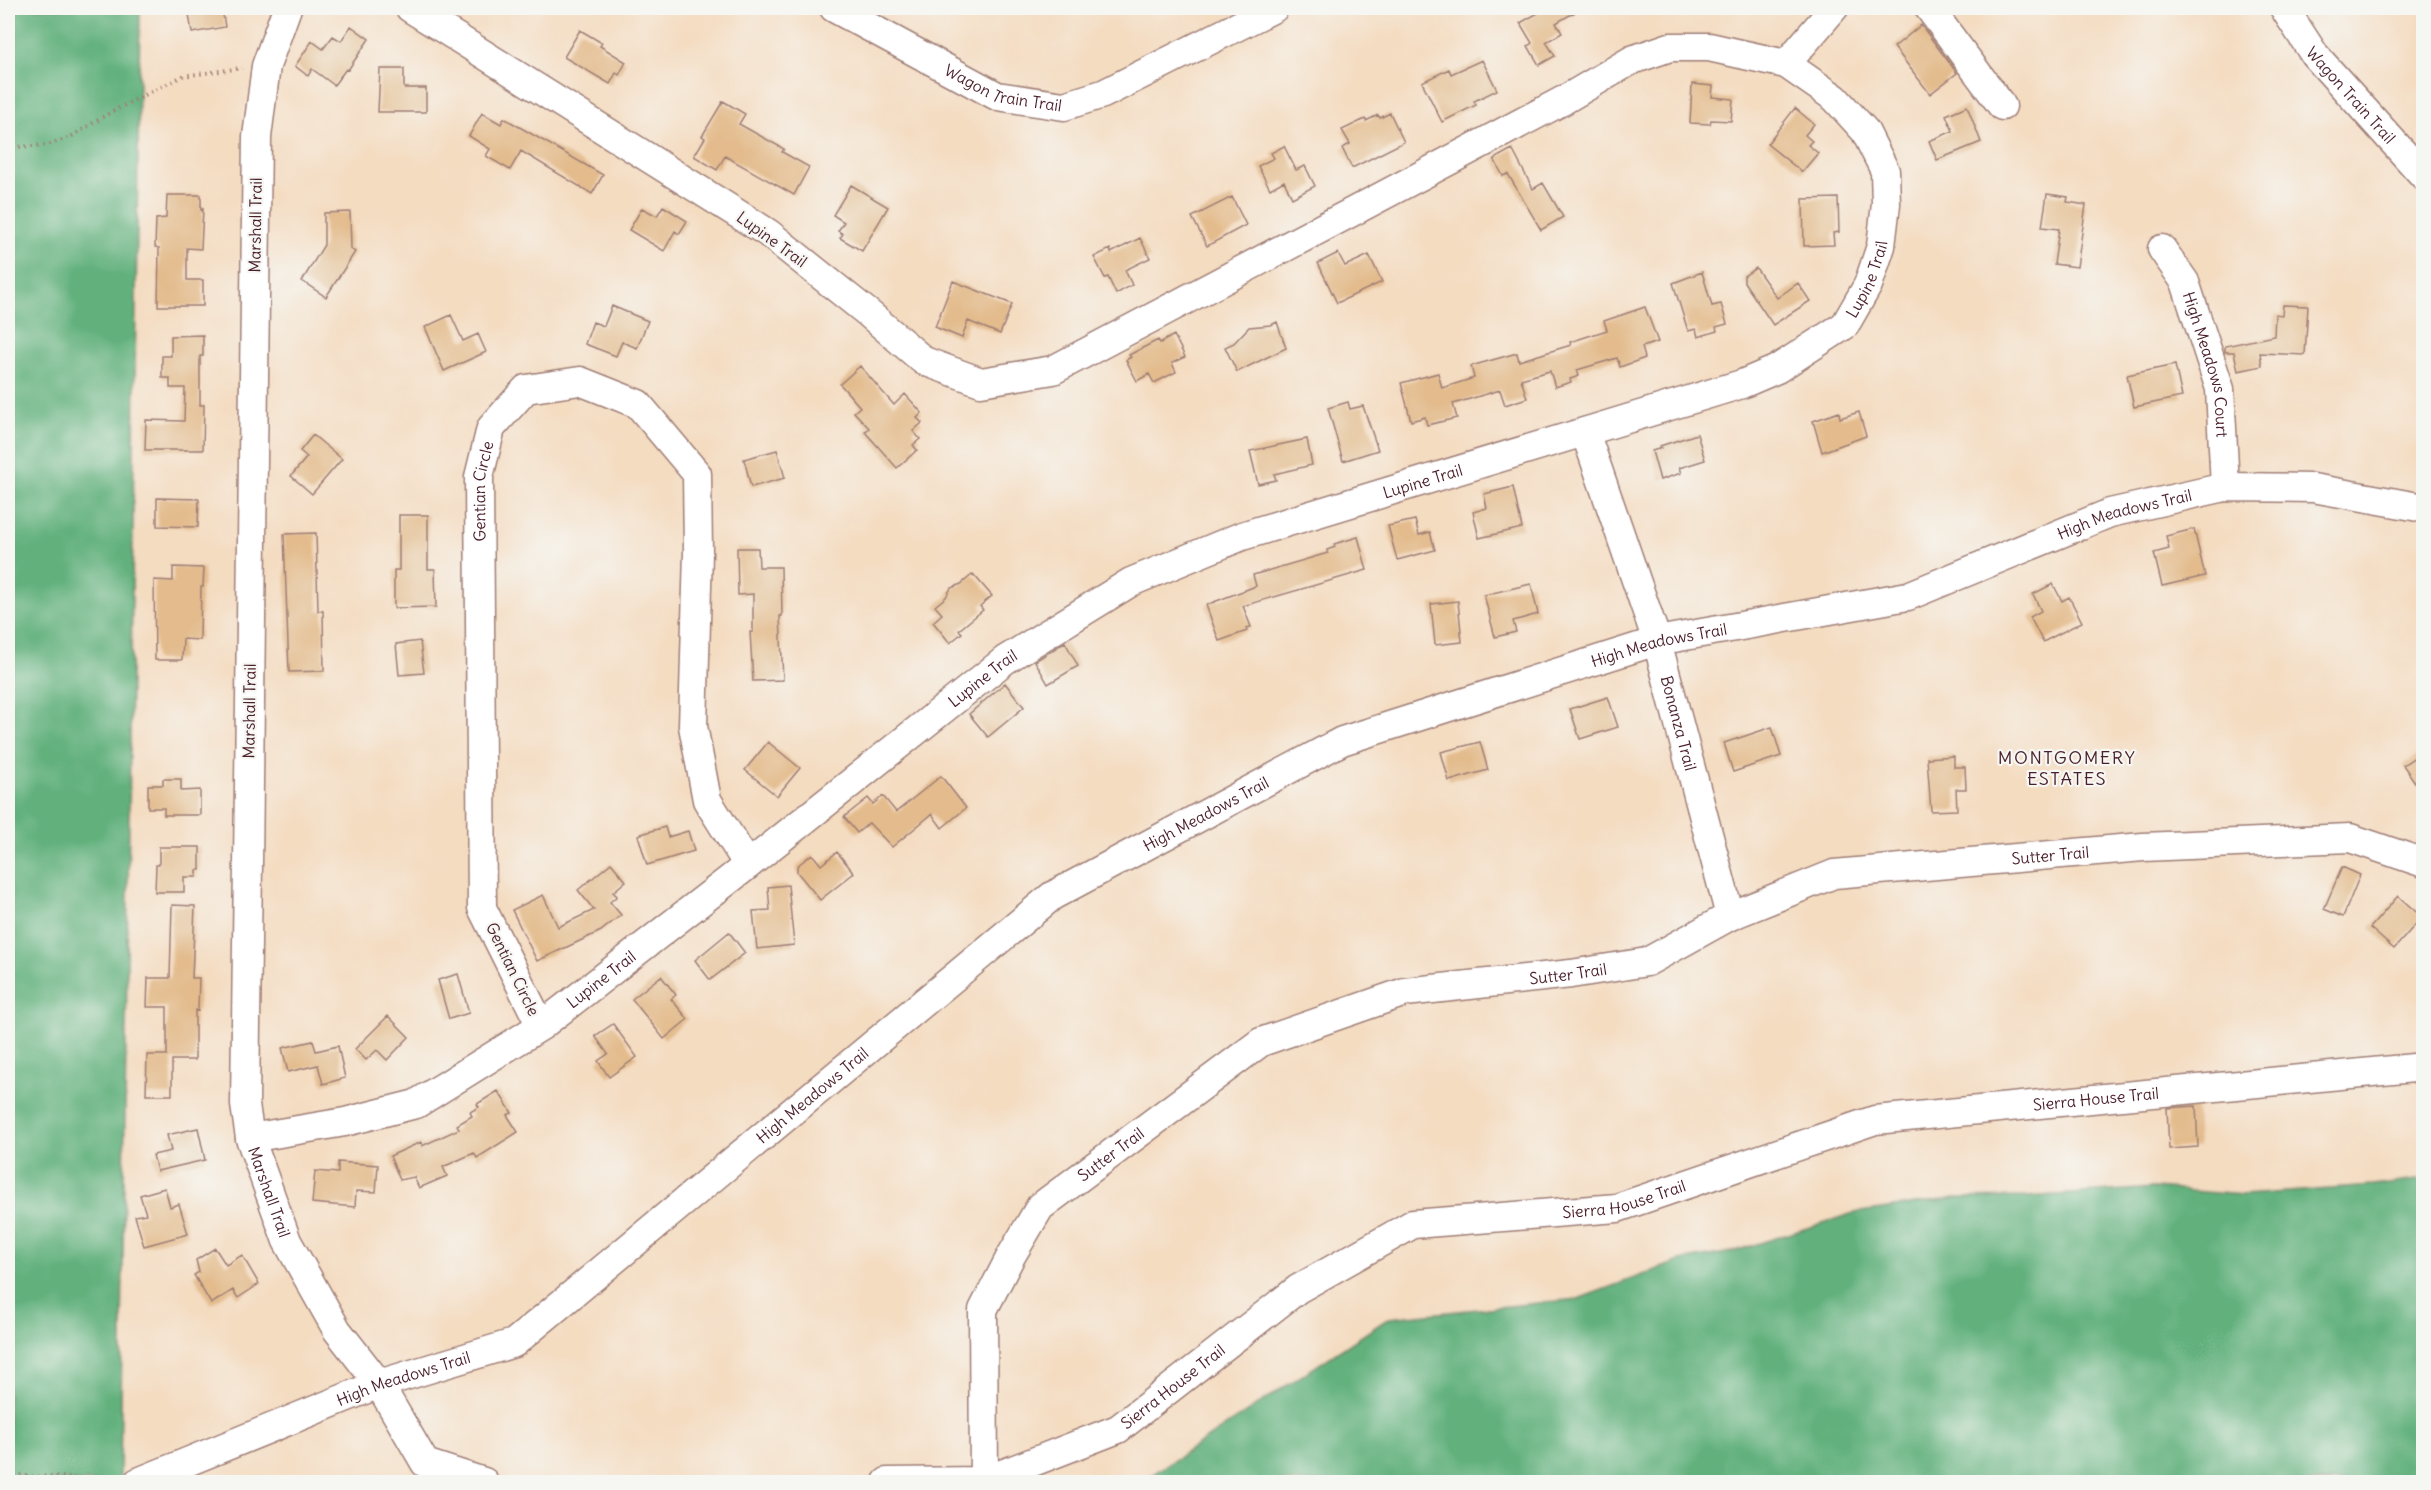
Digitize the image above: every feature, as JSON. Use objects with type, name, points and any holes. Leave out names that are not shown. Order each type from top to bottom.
[{"type":"street","name":"Marshall Trail","points":[[287,8],[267,66],[256,137],[245,1104],[250,1138],[287,1241],[337,1330],[379,1384]]},
{"type":"street","name":"Lupine Trail","points":[[250,1138],[345,1122],[416,1104],[541,1026],[1005,660],[1131,582],[1242,536],[1742,384],[1777,369],[1845,325],[1869,285],[1881,246],[1886,204],[1885,171],[1865,131],[1835,98],[1786,64],[1709,47],[1670,47],[1632,60],[1564,100],[1053,370],[981,382],[924,361],[768,233],[410,8]]},
{"type":"street","name":"Wagon Train Trail","points":[[834,8],[997,96],[1064,106],[1103,94],[1274,8]]},
{"type":"street","points":[[1786,64],[1834,8]]},
{"type":"street","points":[[1929,8],[2002,106]]},
{"type":"street","name":"Wagon Train Trail","points":[[2284,8],[2314,54],[2424,176]]},
{"type":"street","name":"High Meadows Court","points":[[2162,249],[2185,282],[2220,389],[2224,487]]},
{"type":"street","name":"Gentian Circle","points":[[541,1026],[482,908],[479,477],[491,428],[526,389],[580,381],[638,404],[697,474],[698,552],[693,726],[707,800],[748,865]]},
{"type":"street","name":"Bonanza Trail","points":[[1585,432],[1656,641],[1730,916]]},
{"type":"street","name":"High Meadows Trail","points":[[138,1482],[379,1384],[514,1343],[1052,896],[1342,741],[1656,641],[1908,596],[2110,513],[2224,487],[2313,488],[2424,508]]},
{"type":"street","name":"Sutter Trail","points":[[984,1482],[983,1310],[1040,1207],[1261,1042],[1405,993],[1571,974],[1647,962],[1730,916],[1834,874],[2143,847],[2350,838],[2424,863]]},
{"type":"street","name":"Sierra House Trail","points":[[887,1482],[984,1482],[1118,1430],[1298,1290],[1413,1224],[1617,1208],[1875,1120],[2424,1067]]},
{"type":"street","points":[[379,1384],[425,1463],[484,1482]]},
{"type":"path","points":[[8,150],[47,145],[69,138],[111,112],[183,76],[267,66]]},
{"type":"path","points":[[8,1474],[54,1476],[99,1482]]},
{"type":"green space","points":[[8,8],[140,8],[120,1482],[8,1482]]},
{"type":"green space","points":[[2423,1179],[2423,1482],[1141,1482],[1389,1318],[1578,1299],[1680,1261],[1732,1252],[1854,1213],[1956,1198],[2028,1197],[2153,1188],[2243,1195],[2374,1186]]},
{"type":"building","points":[[188,8],[222,8],[225,27],[192,33]]},
{"type":"building","points":[[1547,8],[1582,8],[1556,23],[1562,33],[1546,42],[1555,56],[1539,65],[1528,46],[1532,43],[1520,23]]},
{"type":"building","points":[[1921,25],[1957,73],[1930,94],[1894,47]]},
{"type":"building","points":[[351,26],[369,39],[348,70],[346,69],[334,85],[312,69],[308,76],[295,66],[312,41],[323,49],[333,36],[341,41]]},
{"type":"building","points":[[580,30],[602,43],[600,46],[626,62],[619,75],[616,73],[610,84],[564,57]]},
{"type":"building","points":[[1482,60],[1497,90],[1474,101],[1476,105],[1442,122],[1422,82],[1449,69],[1451,74]]},
{"type":"building","points":[[380,69],[404,69],[404,88],[426,88],[426,112],[378,112]]},
{"type":"building","points":[[1692,84],[1713,86],[1712,97],[1733,99],[1731,121],[1711,120],[1710,124],[1690,123]]},
{"type":"building","points":[[723,101],[745,114],[739,124],[784,149],[782,152],[809,167],[794,195],[725,156],[717,170],[694,156],[705,138],[702,136]]},
{"type":"building","points":[[1967,106],[1981,142],[1937,160],[1929,141],[1953,131],[1946,115]]},
{"type":"building","points":[[1795,108],[1814,124],[1805,135],[1812,141],[1808,145],[1818,153],[1802,172],[1767,144]]},
{"type":"building","points":[[482,113],[501,124],[504,118],[603,175],[592,194],[521,151],[510,170],[486,156],[490,149],[469,136]]},
{"type":"building","points":[[1390,113],[1404,142],[1352,168],[1342,148],[1350,144],[1342,130],[1365,119],[1366,121],[1378,115],[1380,118]]},
{"type":"building","points":[[1284,146],[1296,170],[1305,166],[1315,186],[1292,198],[1284,181],[1270,189],[1258,166],[1274,158],[1271,153]]},
{"type":"building","points":[[1512,149],[1533,189],[1543,183],[1563,217],[1541,230],[1508,174],[1503,176],[1494,159]]},
{"type":"building","points":[[851,185],[888,207],[862,251],[840,238],[843,234],[838,231],[844,222],[833,215]]},
{"type":"building","points":[[2047,194],[2068,197],[2067,202],[2086,205],[2077,267],[2054,264],[2059,229],[2042,227]]},
{"type":"building","points":[[167,195],[201,195],[201,210],[203,209],[201,249],[187,248],[187,280],[203,280],[203,306],[158,306],[159,248],[155,247],[156,219],[166,218]]},
{"type":"building","points":[[1232,197],[1246,225],[1207,246],[1192,217]]},
{"type":"building","points":[[1838,198],[1839,232],[1833,233],[1834,245],[1804,246],[1803,199]]},
{"type":"building","points":[[663,206],[687,221],[679,234],[675,231],[664,251],[629,230],[642,208],[657,216]]},
{"type":"building","points":[[350,212],[351,249],[355,252],[326,297],[302,281],[324,245],[324,213]]},
{"type":"building","points":[[1140,238],[1150,258],[1125,270],[1132,285],[1116,294],[1108,277],[1105,278],[1094,257],[1110,249],[1111,253]]},
{"type":"building","points":[[1338,253],[1345,266],[1369,255],[1382,282],[1337,303],[1318,263]]},
{"type":"building","points":[[1756,268],[1777,298],[1798,283],[1810,301],[1773,325],[1744,282],[1744,276]]},
{"type":"building","points":[[1702,272],[1712,306],[1721,304],[1727,324],[1716,327],[1717,331],[1698,337],[1696,329],[1688,331],[1673,283]]},
{"type":"building","points":[[953,281],[1012,304],[1000,334],[968,321],[962,338],[935,327]]},
{"type":"building","points":[[2283,305],[2308,306],[2305,355],[2260,353],[2262,366],[2238,371],[2234,352],[2225,352],[2225,346],[2274,336],[2275,314],[2282,315]]},
{"type":"building","points":[[612,306],[648,321],[637,348],[622,342],[616,356],[585,344],[593,322],[604,326]]},
{"type":"building","points":[[1645,307],[1658,342],[1642,347],[1645,358],[1620,367],[1617,358],[1577,370],[1579,376],[1570,379],[1571,382],[1555,387],[1550,371],[1521,379],[1527,398],[1505,405],[1500,390],[1453,404],[1457,418],[1427,425],[1425,417],[1411,421],[1401,383],[1438,373],[1442,388],[1474,378],[1471,366],[1517,353],[1519,361],[1571,345],[1570,342],[1607,330],[1604,321]]},
{"type":"building","points":[[451,315],[463,341],[478,334],[486,352],[444,371],[425,327]]},
{"type":"building","points":[[1277,322],[1286,348],[1237,372],[1225,347],[1234,343],[1249,327],[1271,325]]},
{"type":"building","points":[[203,335],[203,356],[200,356],[200,405],[204,405],[203,450],[145,450],[146,420],[184,421],[185,388],[170,388],[170,378],[162,378],[162,356],[171,356],[171,336]]},
{"type":"building","points":[[1174,335],[1185,357],[1172,363],[1176,372],[1154,383],[1149,374],[1137,381],[1126,360],[1131,357],[1129,355],[1158,340],[1160,343]]},
{"type":"building","points":[[2175,365],[2182,397],[2134,407],[2127,375]]},
{"type":"building","points":[[860,366],[894,405],[905,394],[922,413],[917,418],[922,423],[913,431],[920,439],[913,445],[917,450],[897,468],[865,432],[869,428],[854,412],[860,407],[840,384]]},
{"type":"building","points":[[1348,402],[1350,409],[1363,406],[1378,450],[1343,461],[1328,408]]},
{"type":"building","points":[[1839,412],[1840,418],[1859,412],[1866,436],[1822,452],[1813,421]]},
{"type":"building","points":[[1697,434],[1705,460],[1679,468],[1681,473],[1660,480],[1652,451],[1661,448],[1660,446]]},
{"type":"building","points":[[313,435],[342,459],[312,494],[291,476],[307,457],[300,451]]},
{"type":"building","points":[[1307,439],[1312,465],[1274,474],[1276,480],[1258,484],[1250,451]]},
{"type":"building","points":[[777,450],[785,478],[751,487],[744,459]]},
{"type":"building","points":[[1513,487],[1522,528],[1479,538],[1473,512],[1487,508],[1484,494]]},
{"type":"building","points":[[157,498],[199,499],[198,527],[157,526]]},
{"type":"building","points":[[399,515],[428,515],[428,569],[435,569],[436,607],[394,608],[394,570],[399,570]]},
{"type":"building","points":[[1415,520],[1419,535],[1430,532],[1435,550],[1397,560],[1388,526]]},
{"type":"building","points":[[2194,529],[2205,576],[2162,586],[2154,553],[2169,549],[2166,536]]},
{"type":"building","points":[[316,533],[318,611],[323,611],[324,671],[289,672],[284,534]]},
{"type":"building","points":[[1358,537],[1367,570],[1243,606],[1251,627],[1246,628],[1247,631],[1219,641],[1206,605],[1256,586],[1253,575],[1328,553],[1327,550],[1335,547],[1334,544]]},
{"type":"building","points":[[737,548],[758,548],[759,567],[781,567],[782,616],[780,616],[783,680],[753,681],[750,632],[753,632],[753,594],[738,595]]},
{"type":"building","points":[[173,567],[204,568],[203,587],[201,587],[200,640],[183,639],[182,660],[155,660],[154,580],[173,581]]},
{"type":"building","points":[[973,574],[992,596],[980,606],[983,610],[959,630],[962,633],[950,643],[933,622],[942,614],[935,606],[946,597],[951,588],[961,584]]},
{"type":"building","points":[[1531,584],[1538,614],[1513,621],[1516,632],[1495,637],[1484,595]]},
{"type":"building","points":[[2053,584],[2062,601],[2069,597],[2082,622],[2043,642],[2030,617],[2041,611],[2033,594]]},
{"type":"building","points":[[1458,601],[1462,642],[1435,645],[1431,604]]},
{"type":"building","points":[[420,641],[424,673],[399,675],[396,644]]},
{"type":"building","points":[[1065,642],[1078,666],[1048,684],[1035,661]]},
{"type":"building","points":[[1005,683],[1024,707],[988,737],[969,714]]},
{"type":"building","points":[[1608,697],[1618,727],[1580,739],[1570,709]]},
{"type":"building","points":[[1772,727],[1781,756],[1733,772],[1724,743]]},
{"type":"building","points":[[768,742],[800,768],[777,796],[745,770]]},
{"type":"building","points":[[1480,742],[1488,770],[1449,781],[1441,752]]},
{"type":"building","points":[[2424,751],[2424,795],[2403,765]]},
{"type":"building","points":[[1954,756],[1954,767],[1965,767],[1966,789],[1956,789],[1957,810],[1931,811],[1927,758]]},
{"type":"building","points":[[941,776],[966,808],[942,828],[932,814],[892,847],[869,823],[857,833],[844,817],[868,798],[873,804],[883,796],[896,812]]},
{"type":"building","points":[[163,779],[181,779],[181,791],[200,790],[200,815],[164,815],[164,808],[148,808],[148,785],[163,785]]},
{"type":"building","points":[[665,827],[668,837],[688,831],[694,851],[647,865],[638,835]]},
{"type":"building","points":[[159,847],[200,847],[200,870],[197,870],[197,877],[184,877],[184,892],[155,892]]},
{"type":"building","points":[[837,852],[854,873],[820,900],[797,872],[797,866],[812,854],[821,865]]},
{"type":"building","points":[[611,863],[626,881],[613,892],[617,896],[610,902],[621,915],[601,931],[537,961],[512,910],[543,895],[558,927],[594,910],[578,890]]},
{"type":"building","points":[[2342,867],[2360,875],[2343,917],[2324,909]]},
{"type":"building","points":[[788,885],[794,945],[757,949],[753,911],[770,910],[768,887]]},
{"type":"building","points":[[2398,896],[2422,917],[2394,949],[2370,928]]},
{"type":"building","points":[[172,905],[195,906],[192,978],[199,978],[198,1011],[195,1010],[195,1060],[172,1060],[172,1095],[146,1095],[147,1055],[167,1055],[167,1007],[147,1007],[148,978],[170,978]]},
{"type":"building","points":[[729,932],[745,953],[710,980],[695,960]]},
{"type":"building","points":[[458,974],[469,1013],[449,1019],[438,980]]},
{"type":"building","points":[[661,976],[676,995],[671,999],[688,1019],[664,1039],[632,999]]},
{"type":"building","points":[[388,1016],[409,1037],[387,1060],[377,1050],[366,1060],[355,1049]]},
{"type":"building","points":[[613,1024],[637,1057],[609,1077],[598,1061],[608,1054],[595,1036]]},
{"type":"building","points":[[313,1041],[316,1051],[338,1046],[345,1078],[323,1084],[318,1065],[288,1072],[282,1048]]},
{"type":"building","points":[[498,1091],[512,1113],[507,1115],[518,1132],[477,1158],[474,1153],[443,1167],[447,1176],[419,1188],[414,1177],[400,1180],[390,1156],[421,1142],[422,1146],[459,1129],[457,1125],[472,1116],[470,1112],[479,1107],[477,1104]]},
{"type":"building","points":[[2196,1106],[2198,1147],[2169,1149],[2167,1108]]},
{"type":"building","points":[[198,1128],[205,1160],[157,1171],[153,1155],[171,1151],[167,1135]]},
{"type":"building","points":[[338,1162],[378,1165],[376,1192],[356,1191],[355,1207],[312,1203],[315,1171],[338,1173]]},
{"type":"building","points":[[165,1188],[170,1207],[179,1204],[188,1234],[144,1246],[135,1216],[146,1214],[140,1195]]},
{"type":"building","points":[[215,1248],[226,1265],[242,1255],[259,1284],[238,1298],[233,1290],[211,1304],[194,1275],[199,1272],[196,1260]]},
{"type":"district","name":"MONTGOMERY ESTATES","points":[[2067,768]]}]
